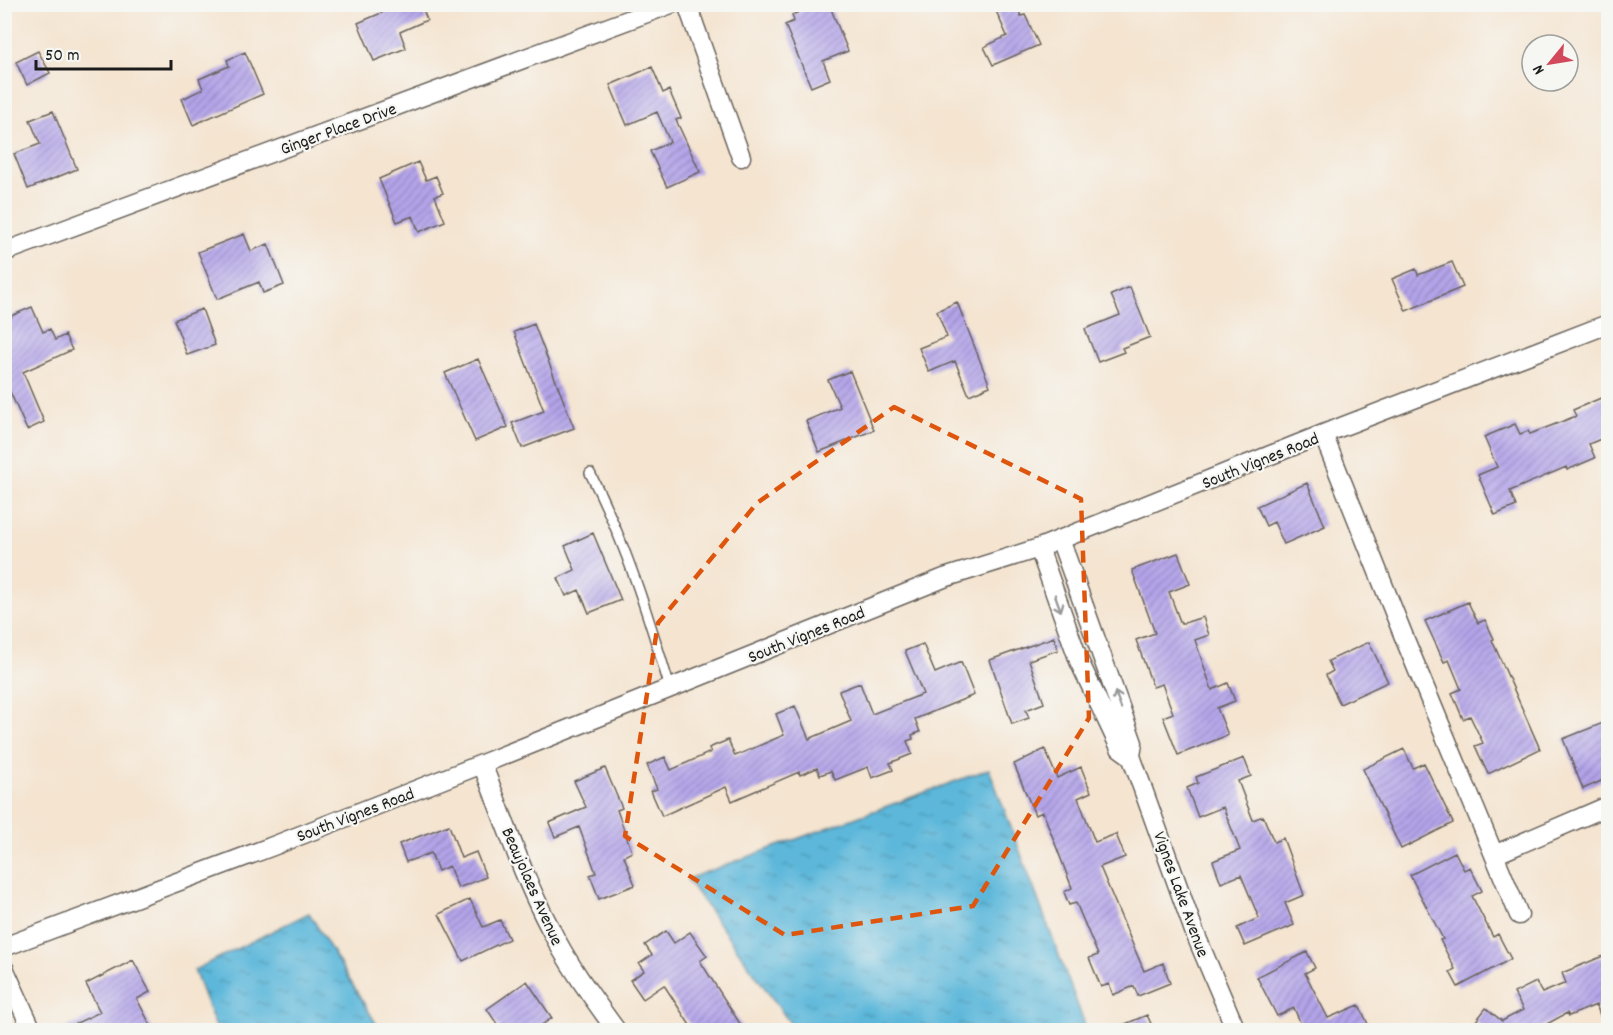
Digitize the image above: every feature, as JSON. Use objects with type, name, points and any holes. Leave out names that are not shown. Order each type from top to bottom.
[{"type":"street","name":"Ginger Place Drive","points":[[4,252],[671,4]]},
{"type":"street","points":[[687,4],[741,157]]},
{"type":"street","name":"South Vignes Road","points":[[4,947],[273,846],[482,764],[944,578],[1039,548],[1323,434],[1608,324]]},
{"type":"street","points":[[1323,434],[1519,915]]},
{"type":"street","name":"Vignes Lake Avenue","points":[[1060,539],[1133,744],[1131,756],[1194,931],[1236,1030]]},
{"type":"street","name":"Vignes Lake Avenue","points":[[1039,548],[1079,662],[1120,748],[1131,756]]},
{"type":"street","name":"Beaujolaes Avenue","points":[[482,764],[549,927],[564,954],[616,1030]]},
{"type":"street","points":[[1494,855],[1608,806]]},
{"type":"street","points":[[4,968],[32,1030]]},
{"type":"lane","points":[[590,473],[606,504],[631,568],[670,688]]},
{"type":"highlighted area","points":[[894,407],[1081,499],[1089,718],[973,906],[785,935],[625,836],[658,623],[757,503]]},
{"type":"water","points":[[989,769],[1087,1030],[795,1030],[687,879]]},
{"type":"water","points":[[309,913],[380,1030],[217,1030],[194,970]]},
{"type":"building","points":[[402,4],[421,4],[427,20],[400,32],[406,48],[374,61],[358,23]]},
{"type":"building","points":[[817,4],[829,4],[848,51],[823,61],[830,79],[811,87],[785,25],[794,21],[792,15]]},
{"type":"building","points":[[993,4],[1016,4],[1021,16],[1025,15],[1039,45],[993,65],[984,47],[1007,36]]},
{"type":"building","points":[[38,51],[50,73],[27,85],[16,62]]},
{"type":"building","points":[[245,52],[263,94],[193,125],[182,99],[203,89],[199,79],[229,66],[227,60]]},
{"type":"building","points":[[652,67],[663,93],[669,90],[681,118],[676,120],[700,172],[667,187],[650,151],[670,142],[657,112],[627,125],[610,85]]},
{"type":"building","points":[[53,111],[77,169],[28,189],[14,154],[40,144],[30,120]]},
{"type":"building","points":[[418,162],[426,180],[436,176],[443,193],[435,196],[445,221],[419,232],[413,216],[397,222],[379,179]]},
{"type":"building","points":[[244,234],[251,251],[268,244],[284,285],[263,293],[259,282],[217,299],[198,252]]},
{"type":"building","points":[[1452,262],[1463,287],[1406,311],[1392,279],[1416,269],[1418,275]]},
{"type":"building","points":[[1130,287],[1150,337],[1122,348],[1124,352],[1098,362],[1085,329],[1120,315],[1111,295]]},
{"type":"building","points":[[957,302],[990,386],[969,395],[955,361],[929,372],[919,348],[947,337],[937,311]]},
{"type":"building","points":[[32,307],[43,332],[50,329],[55,340],[65,335],[72,350],[23,372],[44,422],[27,430],[4,378],[4,319]]},
{"type":"building","points":[[202,309],[215,345],[187,355],[174,320]]},
{"type":"building","points":[[534,324],[574,428],[522,448],[512,423],[544,411],[514,332]]},
{"type":"building","points":[[478,359],[508,427],[475,441],[445,373]]},
{"type":"building","points":[[850,371],[874,430],[819,452],[806,421],[840,407],[828,380]]},
{"type":"building","points":[[1608,395],[1608,436],[1589,444],[1595,458],[1567,470],[1566,467],[1510,491],[1516,506],[1495,515],[1478,475],[1497,467],[1484,437],[1515,424],[1520,434],[1528,431],[1530,434],[1576,416],[1573,410]]},
{"type":"building","points":[[1307,483],[1325,526],[1284,544],[1274,522],[1266,526],[1257,506]]},
{"type":"building","points":[[593,533],[621,600],[589,613],[579,590],[566,596],[558,578],[575,570],[565,546]]},
{"type":"building","points":[[1178,553],[1190,584],[1169,592],[1181,624],[1203,617],[1209,635],[1195,640],[1212,690],[1228,683],[1235,701],[1217,708],[1228,735],[1178,755],[1163,717],[1173,713],[1162,684],[1153,687],[1136,640],[1155,633],[1132,570]]},
{"type":"building","points":[[1468,602],[1478,623],[1485,620],[1540,749],[1488,774],[1475,746],[1483,743],[1470,716],[1463,719],[1452,693],[1461,689],[1449,660],[1444,662],[1425,621]]},
{"type":"building","points":[[1054,637],[1058,650],[1029,660],[1044,703],[1026,710],[1029,718],[1012,724],[990,660]]},
{"type":"building","points":[[1369,642],[1388,682],[1340,704],[1326,675],[1333,671],[1328,661]]},
{"type":"building","points":[[923,644],[935,673],[961,662],[974,695],[915,719],[920,732],[912,735],[913,739],[907,741],[912,754],[890,763],[893,770],[872,778],[868,767],[835,780],[831,771],[820,775],[817,768],[800,775],[799,772],[732,801],[726,787],[662,816],[651,791],[657,789],[647,765],[665,757],[671,770],[711,752],[709,748],[728,740],[735,756],[784,735],[776,714],[795,706],[809,739],[851,721],[839,691],[860,683],[872,714],[923,694],[905,651]]},
{"type":"building","points":[[1608,721],[1608,778],[1583,789],[1563,739]]},
{"type":"building","points":[[1045,749],[1057,778],[1081,767],[1091,792],[1078,798],[1095,842],[1116,834],[1125,857],[1100,867],[1144,971],[1163,963],[1170,983],[1138,996],[1134,986],[1113,995],[1109,984],[1101,987],[1089,958],[1098,955],[1076,903],[1069,905],[1064,892],[1072,888],[1043,812],[1035,815],[1014,764]]},
{"type":"building","points":[[1404,749],[1413,768],[1424,763],[1453,823],[1401,849],[1363,769]]},
{"type":"building","points":[[1244,758],[1251,776],[1238,781],[1253,820],[1263,816],[1274,842],[1283,838],[1304,895],[1285,903],[1294,925],[1245,946],[1237,928],[1259,918],[1241,875],[1221,883],[1213,861],[1240,850],[1223,807],[1198,817],[1187,788],[1198,783],[1196,777]]},
{"type":"building","points":[[605,768],[622,808],[617,810],[632,852],[624,856],[635,885],[599,899],[590,875],[596,873],[579,827],[555,837],[549,823],[586,807],[574,781]]},
{"type":"building","points":[[449,825],[461,858],[476,852],[486,877],[458,888],[449,866],[438,871],[431,853],[406,862],[399,844]]},
{"type":"building","points":[[1455,852],[1464,870],[1470,867],[1482,891],[1472,896],[1493,937],[1498,934],[1511,959],[1458,987],[1450,972],[1455,969],[1440,940],[1443,939],[1410,875]]},
{"type":"building","points":[[470,899],[483,927],[500,920],[509,939],[463,961],[439,914]]},
{"type":"building","points":[[666,931],[674,943],[690,932],[707,956],[700,961],[744,1030],[693,1030],[664,985],[643,999],[630,980],[644,971],[639,964],[652,955],[645,945]]},
{"type":"building","points":[[1307,952],[1315,968],[1305,973],[1328,1018],[1359,1005],[1368,1024],[1354,1030],[1300,1030],[1303,1029],[1294,1008],[1277,1016],[1257,977]]},
{"type":"building","points":[[1608,954],[1608,1030],[1606,1030],[1596,1005],[1569,1016],[1567,1013],[1536,1030],[1485,1030],[1476,1021],[1486,1008],[1502,1021],[1523,1010],[1514,993],[1536,982],[1542,993],[1566,983],[1562,973]]},
{"type":"building","points":[[133,960],[150,992],[137,999],[153,1030],[62,1030],[100,1012],[86,984]]},
{"type":"building","points":[[527,981],[552,1018],[534,1030],[501,1030],[487,1009]]},
{"type":"building","points":[[1147,1015],[1154,1030],[1111,1030]]}]
